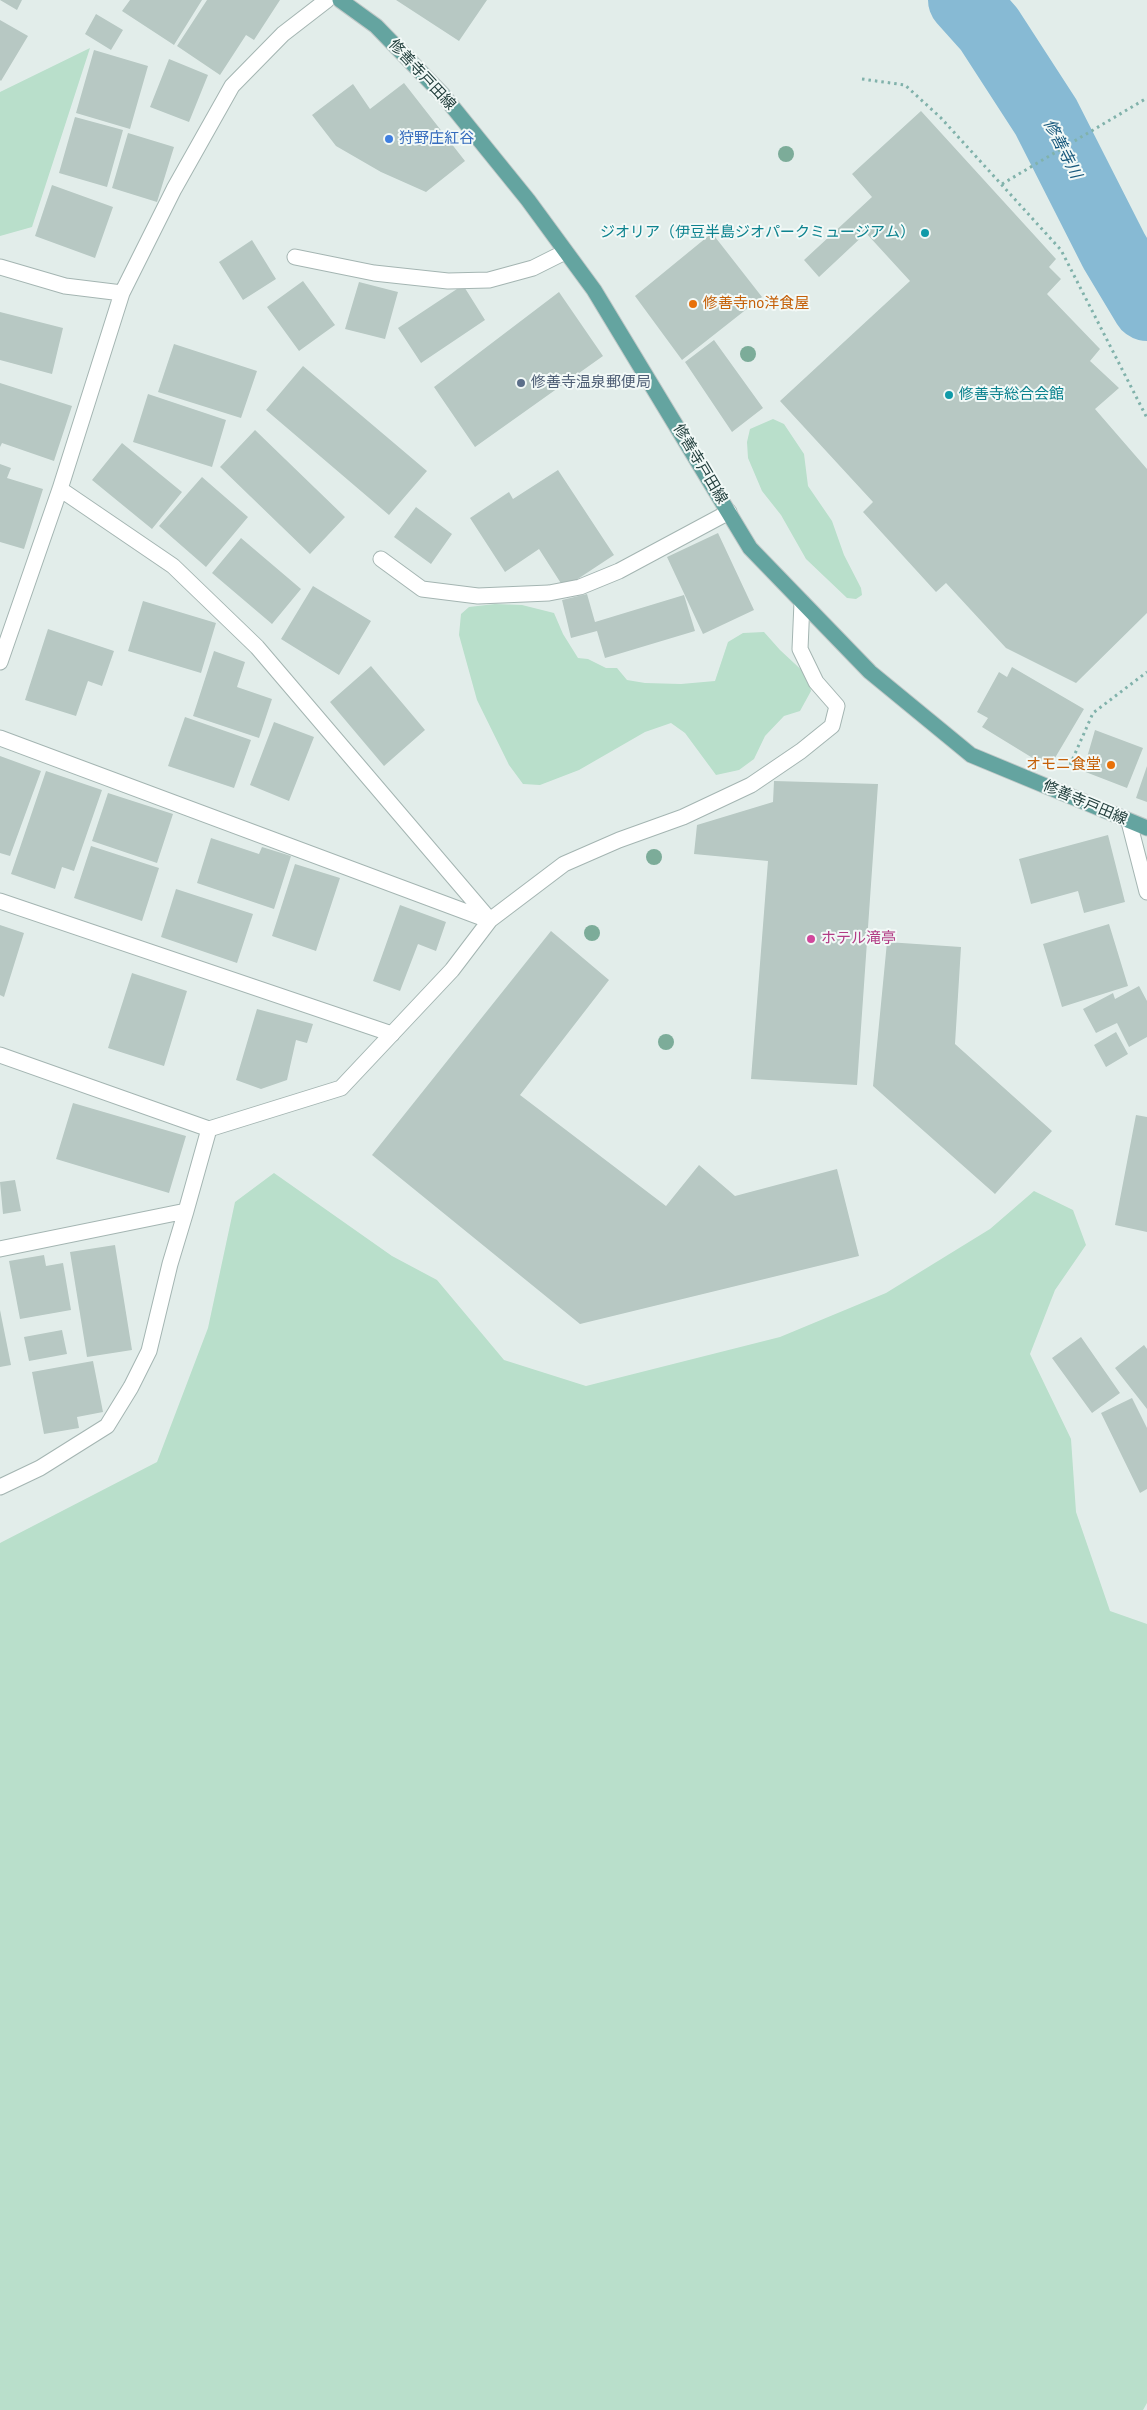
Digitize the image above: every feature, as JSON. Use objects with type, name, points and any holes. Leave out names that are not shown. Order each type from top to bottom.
[{"type":"main road","name":"修善寺戸田線","points":[[340,0],[376,26],[443,96],[528,200],[594,290],[750,548],[870,672],[971,755],[1147,828]]},
{"type":"street","points":[[0,662],[60,489],[122,293],[174,189],[232,86],[283,34],[327,0]]},
{"type":"street","points":[[295,257],[374,273],[448,281],[489,280],[533,268],[565,252]]},
{"type":"street","points":[[0,267],[65,286],[122,293]]},
{"type":"street","points":[[60,489],[172,566],[257,647],[490,920]]},
{"type":"street","points":[[381,559],[422,589],[478,596],[549,593],[580,587],[619,572],[729,512]]},
{"type":"street","points":[[0,1055],[209,1129],[341,1088],[452,970],[490,920],[564,864],[619,840],[683,817],[751,786],[801,751],[832,726],[837,706],[816,682],[800,649],[802,602]]},
{"type":"street","points":[[0,738],[490,920]]},
{"type":"street","points":[[1129,822],[1147,892]]},
{"type":"street","points":[[0,901],[392,1034]]},
{"type":"street","points":[[0,1487],[40,1468],[107,1426],[132,1387],[149,1351],[170,1264],[209,1129]]},
{"type":"street","points":[[0,1249],[186,1211]]},
{"type":"path","points":[[862,79],[905,85],[941,118],[1061,250],[1147,418]]},
{"type":"path","points":[[1002,184],[1147,98]]},
{"type":"path","points":[[1058,792],[1093,713],[1147,672]]},
{"type":"green space","points":[[90,48],[32,227],[0,236],[0,92]]},
{"type":"green space","points":[[773,419],[784,424],[804,454],[808,486],[832,521],[844,555],[861,588],[862,595],[856,599],[847,598],[806,559],[781,515],[762,491],[748,458],[747,442],[750,429]]},
{"type":"green space","points":[[495,604],[522,605],[554,613],[563,634],[578,658],[588,659],[606,668],[617,668],[627,680],[645,683],[681,684],[715,681],[728,642],[743,633],[764,632],[808,676],[811,691],[800,711],[784,716],[765,736],[754,759],[739,770],[716,775],[685,733],[671,723],[645,732],[579,770],[540,785],[523,784],[509,765],[477,700],[459,635],[461,614],[469,607]]},
{"type":"green space","points":[[274,1173],[392,1256],[437,1280],[504,1360],[586,1386],[780,1337],[886,1293],[990,1229],[1034,1191],[1073,1210],[1086,1245],[1055,1290],[1030,1354],[1071,1439],[1076,1512],[1110,1611],[1147,1624],[1147,2403],[1143,2410],[0,2410],[0,1543],[157,1462],[208,1328],[235,1202]]},
{"type":"building","points":[[0,0],[22,0],[17,10]]},
{"type":"building","points":[[130,0],[202,0],[174,45],[122,11]]},
{"type":"building","points":[[207,0],[280,0],[254,40],[246,35],[220,75],[177,46]]},
{"type":"building","points":[[396,0],[487,0],[459,41]]},
{"type":"building","points":[[96,14],[123,30],[111,50],[85,34]]},
{"type":"building","points":[[0,20],[28,36],[1,81],[0,80]]},
{"type":"building","points":[[94,50],[148,66],[130,129],[76,113]]},
{"type":"building","points":[[169,59],[208,75],[189,122],[150,107]]},
{"type":"building","points":[[404,83],[465,161],[426,192],[381,172],[336,146],[312,115],[353,84],[370,109]]},
{"type":"building","name":"修善寺総合会館","points":[[921,111],[1056,259],[1049,267],[1061,279],[1047,294],[1100,349],[1090,361],[1119,388],[1095,409],[1147,469],[1147,613],[1076,683],[1006,648],[946,583],[936,592],[863,512],[873,502],[780,401],[910,281],[866,233],[819,277],[804,260],[872,197],[852,174]]},
{"type":"building","points":[[75,117],[123,130],[107,187],[59,173]]},
{"type":"building","points":[[128,133],[174,147],[157,202],[112,188]]},
{"type":"building","points":[[52,185],[113,207],[95,258],[35,236]]},
{"type":"building","points":[[712,233],[762,297],[682,360],[635,296]]},
{"type":"building","points":[[252,240],[276,279],[243,300],[219,262]]},
{"type":"building","points":[[303,281],[335,325],[299,351],[267,307]]},
{"type":"building","points":[[359,282],[398,292],[385,339],[345,329]]},
{"type":"building","points":[[463,285],[485,320],[421,363],[398,328]]},
{"type":"building","points":[[559,292],[603,356],[475,447],[434,387]]},
{"type":"building","points":[[0,312],[63,328],[52,374],[0,360]]},
{"type":"building","points":[[714,340],[763,408],[732,432],[685,362]]},
{"type":"building","points":[[174,344],[257,371],[241,418],[158,392]]},
{"type":"building","points":[[303,366],[427,471],[389,515],[266,410]]},
{"type":"building","points":[[0,383],[72,406],[54,461],[2,443],[0,447]]},
{"type":"building","points":[[148,394],[226,420],[212,467],[133,442]]},
{"type":"building","points":[[255,430],[345,517],[310,554],[220,467]]},
{"type":"building","points":[[122,443],[182,492],[152,529],[92,480]]},
{"type":"building","points":[[0,464],[11,468],[7,478],[43,489],[24,549],[0,542]]},
{"type":"building","points":[[558,470],[614,555],[564,588],[539,549],[505,572],[470,518],[509,492],[513,499]]},
{"type":"building","points":[[202,477],[248,517],[206,567],[159,526]]},
{"type":"building","points":[[416,507],[452,534],[431,564],[394,537]]},
{"type":"building","points":[[718,533],[754,610],[703,634],[667,557]]},
{"type":"building","points":[[241,538],[301,589],[272,624],[212,573]]},
{"type":"building","points":[[313,586],[371,621],[339,675],[281,639]]},
{"type":"building","points":[[587,594],[595,622],[684,595],[695,631],[605,658],[597,631],[571,638],[562,600]]},
{"type":"building","points":[[143,601],[216,623],[201,673],[128,651]]},
{"type":"building","points":[[48,629],[114,651],[102,686],[88,681],[76,716],[25,700]]},
{"type":"building","points":[[214,651],[245,662],[237,687],[272,699],[259,738],[193,716]]},
{"type":"building","points":[[371,666],[425,730],[384,766],[330,702]]},
{"type":"building","points":[[1012,667],[1084,709],[1049,768],[982,727],[988,718],[977,712],[999,672],[1007,677]]},
{"type":"building","points":[[185,717],[251,740],[234,788],[168,766]]},
{"type":"building","points":[[274,722],[314,737],[289,801],[250,785]]},
{"type":"building","points":[[1095,730],[1143,748],[1127,788],[1083,771]]},
{"type":"building","points":[[0,756],[41,771],[10,856],[0,853]]},
{"type":"building","points":[[1147,766],[1147,802],[1136,798]]},
{"type":"building","points":[[46,771],[102,790],[74,871],[62,867],[55,889],[11,874]]},
{"type":"building","points":[[774,781],[878,784],[857,1085],[751,1079],[768,861],[694,854],[697,825],[773,802]]},
{"type":"building","points":[[108,793],[173,814],[157,863],[92,841]]},
{"type":"building","points":[[1108,835],[1125,902],[1084,913],[1078,891],[1031,904],[1019,859]]},
{"type":"building","points":[[211,838],[259,854],[262,847],[291,856],[274,909],[197,883]]},
{"type":"building","points":[[91,846],[159,868],[142,921],[74,898]]},
{"type":"building","points":[[295,864],[340,878],[316,951],[272,936]]},
{"type":"building","points":[[176,889],[253,914],[237,963],[161,937]]},
{"type":"building","points":[[400,905],[446,922],[436,951],[418,944],[400,991],[373,981]]},
{"type":"building","points":[[1109,924],[1128,986],[1062,1007],[1043,944]]},
{"type":"building","points":[[0,925],[24,933],[4,997],[0,995]]},
{"type":"building","points":[[551,931],[609,980],[520,1095],[666,1206],[699,1165],[735,1196],[837,1169],[859,1256],[580,1324],[372,1155]]},
{"type":"building","points":[[887,942],[961,947],[955,1044],[1052,1131],[995,1194],[873,1086]]},
{"type":"building","points":[[132,973],[187,991],[164,1066],[108,1048]]},
{"type":"building","points":[[1139,986],[1147,1001],[1147,1037],[1129,1047],[1117,1023],[1096,1033],[1083,1009],[1113,993],[1115,999]]},
{"type":"building","points":[[257,1009],[313,1024],[307,1043],[296,1040],[287,1080],[261,1089],[236,1080]]},
{"type":"building","points":[[1116,1032],[1128,1054],[1106,1067],[1094,1045]]},
{"type":"building","points":[[73,1103],[186,1136],[169,1193],[56,1159]]},
{"type":"building","points":[[1136,1115],[1147,1117],[1147,1232],[1115,1225]]},
{"type":"building","points":[[15,1180],[21,1211],[3,1214],[0,1182]]},
{"type":"building","points":[[115,1245],[132,1350],[87,1357],[70,1252]]},
{"type":"building","points":[[44,1255],[46,1266],[63,1263],[71,1310],[20,1319],[9,1261]]},
{"type":"building","points":[[0,1310],[11,1365],[0,1367]]},
{"type":"building","points":[[62,1330],[67,1354],[29,1361],[24,1337]]},
{"type":"building","points":[[1081,1337],[1120,1393],[1092,1413],[1052,1358]]},
{"type":"building","points":[[1144,1345],[1147,1349],[1147,1409],[1115,1368]]},
{"type":"building","points":[[93,1361],[103,1412],[77,1417],[79,1428],[44,1434],[32,1372]]},
{"type":"building","points":[[1132,1398],[1147,1428],[1147,1489],[1140,1493],[1101,1413]]},
{"type":"waterway","name":"修善寺川","points":[[963,0],[989,29],[1046,117],[1114,251],[1147,306]]},
{"type":"place","name":"狩野庄紅谷","points":[[389,139]]},
{"type":"place","name":"ジオリア（伊豆半島ジオパークミュージアム）","points":[[925,233]]},
{"type":"place","name":"修善寺no洋食屋","points":[[693,304]]},
{"type":"place","name":"修善寺温泉郵便局","points":[[521,383]]},
{"type":"place","name":"修善寺総合会館","points":[[949,395]]},
{"type":"place","name":"オモニ食堂","points":[[1111,765]]},
{"type":"place","name":"ホテル滝亭","points":[[811,939]]}]
